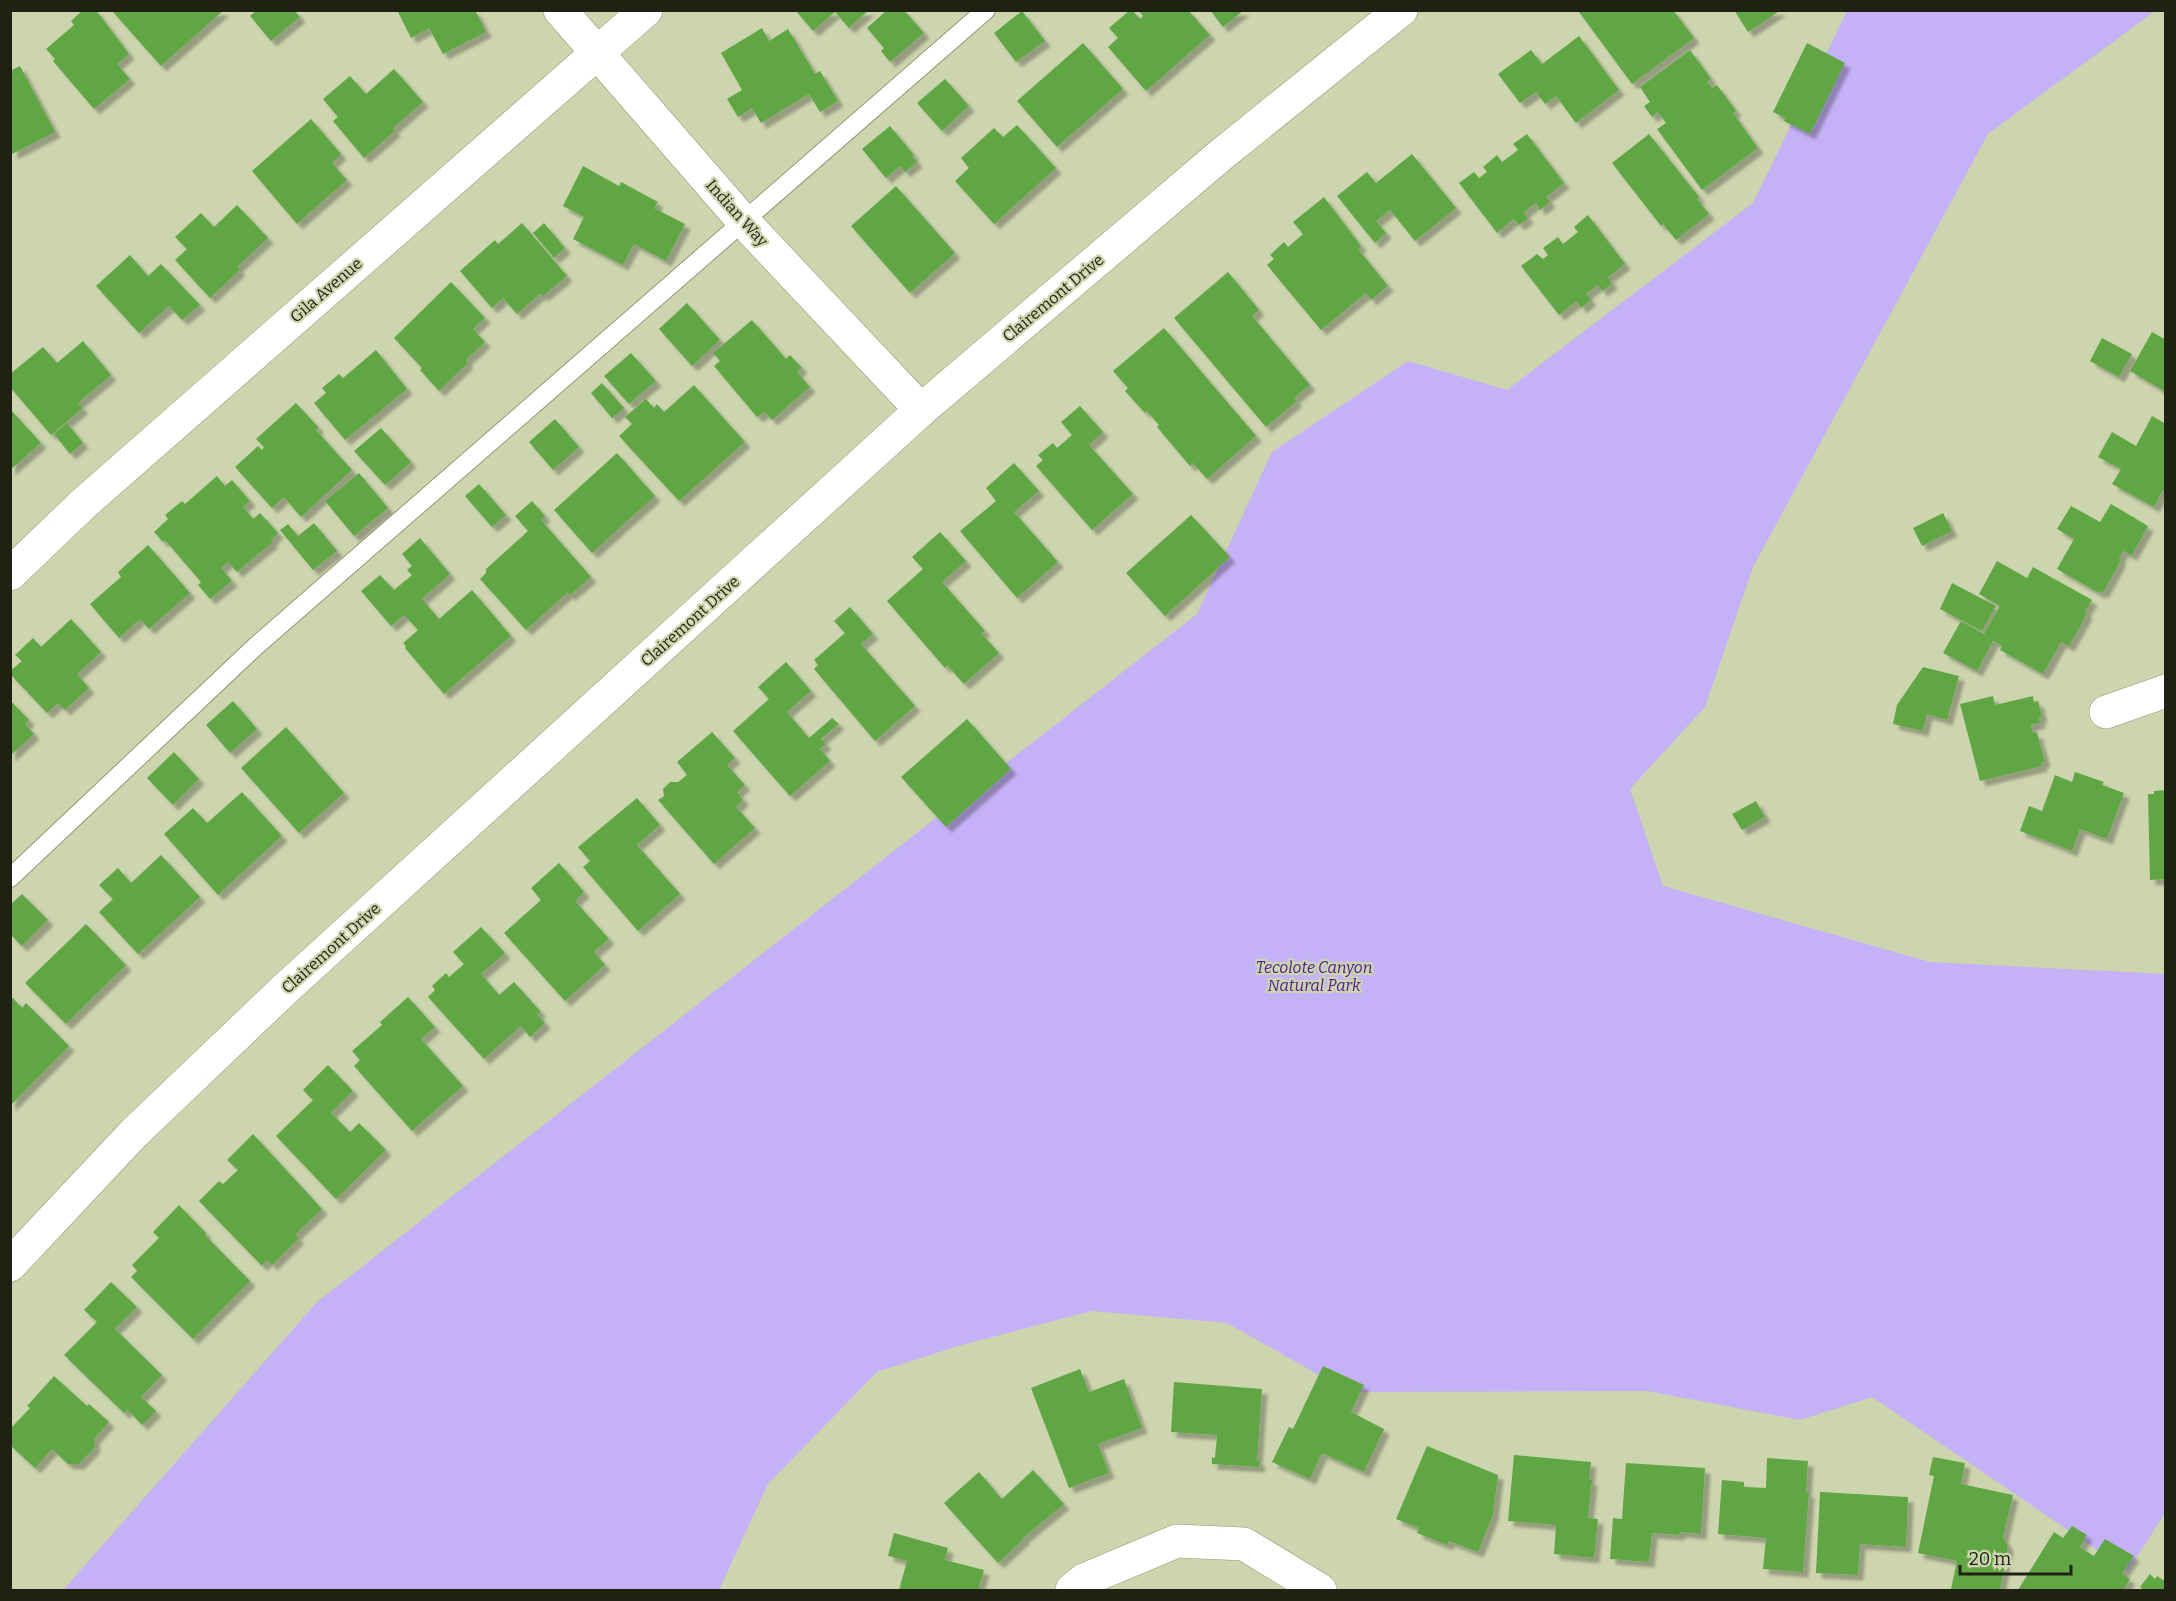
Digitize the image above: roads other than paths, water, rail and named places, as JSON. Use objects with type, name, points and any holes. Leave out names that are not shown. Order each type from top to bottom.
[{"type":"main road","name":"Indian Way","points":[[560,10],[744,222],[921,410]]},
{"type":"main road","name":"Gila Avenue","points":[[10,574],[82,506],[646,10]]},
{"type":"main road","name":"Clairemont Drive","points":[[10,1265],[134,1133],[277,997],[921,410],[1222,154],[1401,10]]},
{"type":"main road","points":[[2106,712],[2166,691]]},
{"type":"main road","points":[[1072,1590],[1084,1580],[1177,1541],[1244,1544],[1320,1590]]},
{"type":"lane","points":[[10,878],[256,646],[986,10]]},
{"type":"park label","name":"Tecolote Canyon Natural Park","points":[[1314,976]]}]
